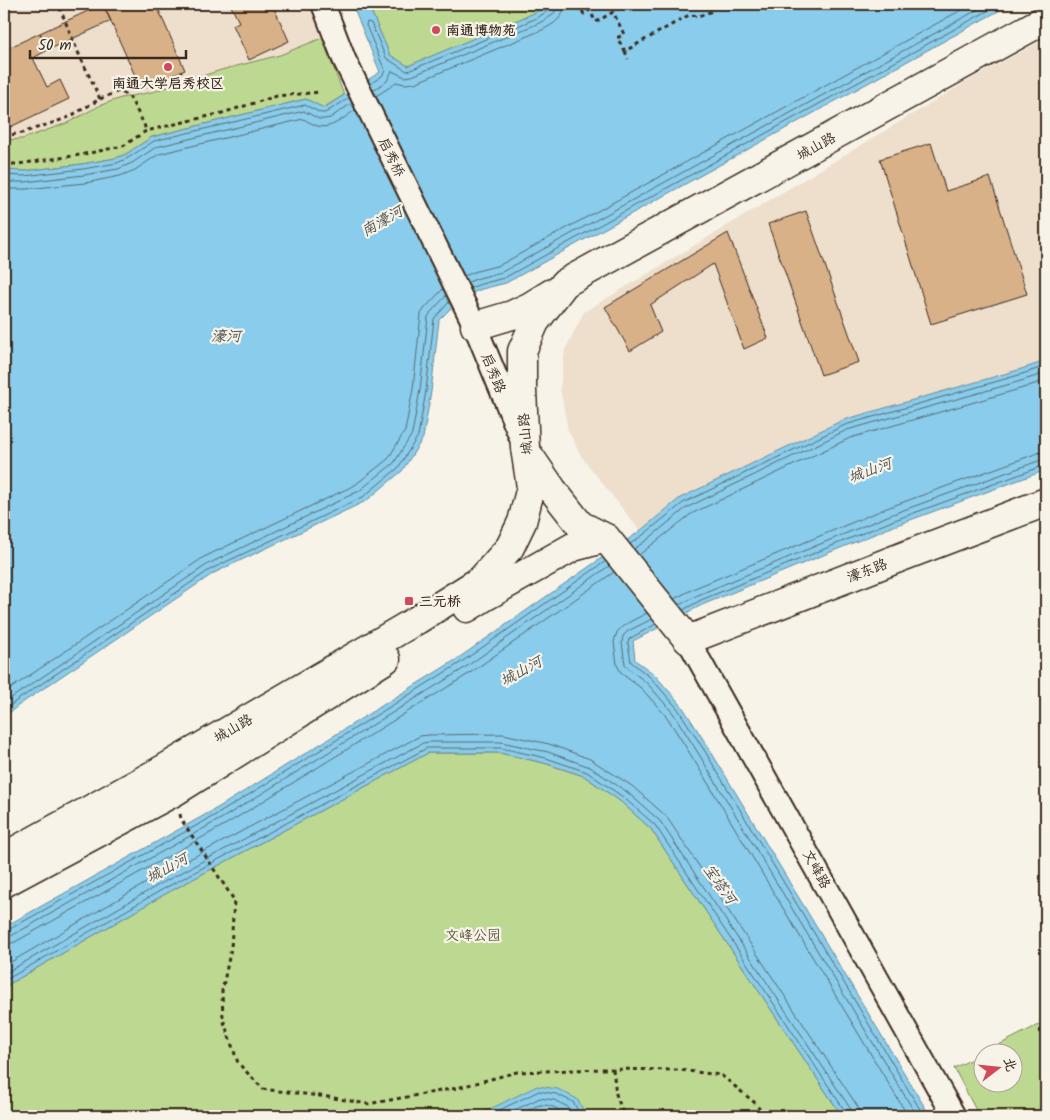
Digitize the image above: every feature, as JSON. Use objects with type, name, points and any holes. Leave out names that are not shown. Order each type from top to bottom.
[{"type":"main road","name":"城山路","points":[[4,857],[160,771],[417,620],[481,580],[510,546],[522,522],[532,487],[525,448],[522,351],[536,322],[565,283],[1046,19]]},
{"type":"main road","points":[[471,318],[512,315],[532,306],[565,283]]},
{"type":"main road","points":[[525,448],[552,489],[580,525],[608,542],[682,632]]},
{"type":"main road","name":"濠东路","points":[[682,632],[904,556],[1046,502]]},
{"type":"main road","name":"城山路","points":[[4,883],[174,792],[486,596],[573,547],[608,542]]},
{"type":"street","name":"启秀桥","points":[[323,4],[344,59],[471,318]]},
{"type":"street","name":"启秀路","points":[[471,318],[525,448]]},
{"type":"street","name":"文峰路","points":[[682,632],[954,1116]]},
{"type":"path","points":[[58,4],[100,99]]},
{"type":"path","points":[[578,4],[584,14],[589,10],[596,22],[614,12],[624,34],[618,38],[628,59]]},
{"type":"path","points":[[625,51],[689,15],[700,16],[712,10],[714,4]]},
{"type":"path","points":[[4,136],[22,133],[67,118],[100,99],[119,91],[129,96],[146,131]]},
{"type":"path","points":[[4,164],[18,164],[80,155],[123,146],[146,131],[222,113],[277,96],[321,92]]},
{"type":"path","points":[[181,819],[234,900],[231,948],[222,991],[223,1019],[238,1063],[263,1089],[368,1104],[457,1088],[517,1072],[613,1069],[679,1070],[720,1075],[754,1102],[765,1116]]},
{"type":"path","points":[[613,1069],[616,1094],[624,1116]]},
{"type":"shaded area","name":"南通大学启秀校区","points":[[4,4],[309,4],[344,95],[323,108],[306,99],[152,137],[126,154],[116,158],[82,164],[4,170]]},
{"type":"shaded area","points":[[1046,38],[1046,361],[680,498],[640,531],[581,456],[568,430],[560,388],[565,350],[584,312],[969,80]]},
{"type":"green space","name":"南通博物苑","points":[[368,4],[549,4],[535,13],[408,66],[390,55]]},
{"type":"green space","points":[[322,38],[344,95],[323,108],[306,99],[152,137],[126,154],[116,158],[24,171],[4,170],[4,140],[22,139],[67,123],[101,105],[121,98],[152,92],[221,70],[280,55]]},
{"type":"green space","name":"文峰公园","points":[[428,753],[500,753],[544,763],[584,776],[620,801],[651,829],[842,1116],[4,1116],[4,987],[167,893]]},
{"type":"green space","points":[[1046,1021],[1046,1116],[979,1116],[954,1068],[972,1059],[972,1092],[1022,1092],[1022,1042],[1005,1042]]},
{"type":"water","name":"濠河","points":[[352,4],[368,4],[390,55],[408,66],[534,13],[549,4],[1011,4],[506,283],[482,289],[465,296],[439,320],[431,392],[423,438],[402,471],[366,501],[214,573],[4,717],[4,170],[24,171],[116,158],[126,154],[152,137],[306,99],[324,108],[380,72]]},
{"type":"water","points":[[1046,361],[1046,470],[894,526],[702,605],[633,641],[635,660],[654,674],[682,706],[930,1116],[842,1116],[651,829],[620,801],[584,776],[544,763],[500,753],[428,753],[167,893],[4,987],[4,927],[219,807],[457,659],[640,531],[680,498],[843,420]]},
{"type":"water","points":[[537,1086],[558,1089],[577,1099],[587,1116],[476,1116]]},
{"type":"building","points":[[103,4],[156,4],[185,70],[141,89]]},
{"type":"building","points":[[103,4],[111,21],[48,50],[40,33]]},
{"type":"building","points":[[230,4],[280,4],[274,8],[289,41],[249,60],[233,25],[239,22]]},
{"type":"building","points":[[40,33],[48,50],[33,58],[47,87],[60,80],[69,99],[4,129],[4,50]]},
{"type":"building","points":[[931,143],[946,191],[990,177],[1027,294],[931,324],[880,159]]},
{"type":"building","points":[[806,211],[859,362],[821,375],[768,224]]},
{"type":"building","points":[[728,233],[768,338],[744,349],[713,264],[650,305],[661,332],[630,351],[605,307]]},
{"type":"place","name":"南通博物苑","points":[[436,30]]},
{"type":"place","name":"南通大学启秀校区","points":[[168,67]]},
{"type":"place","name":"三元桥","points":[[409,601]]},
{"type":"water label","name":"南濠河","points":[[382,221]]},
{"type":"water label","name":"城山河","points":[[870,470]]},
{"type":"water label","name":"城山河","points":[[521,671]]},
{"type":"water label","name":"城山河","points":[[167,868]]},
{"type":"water label","name":"宝塔河","points":[[720,884]]}]
